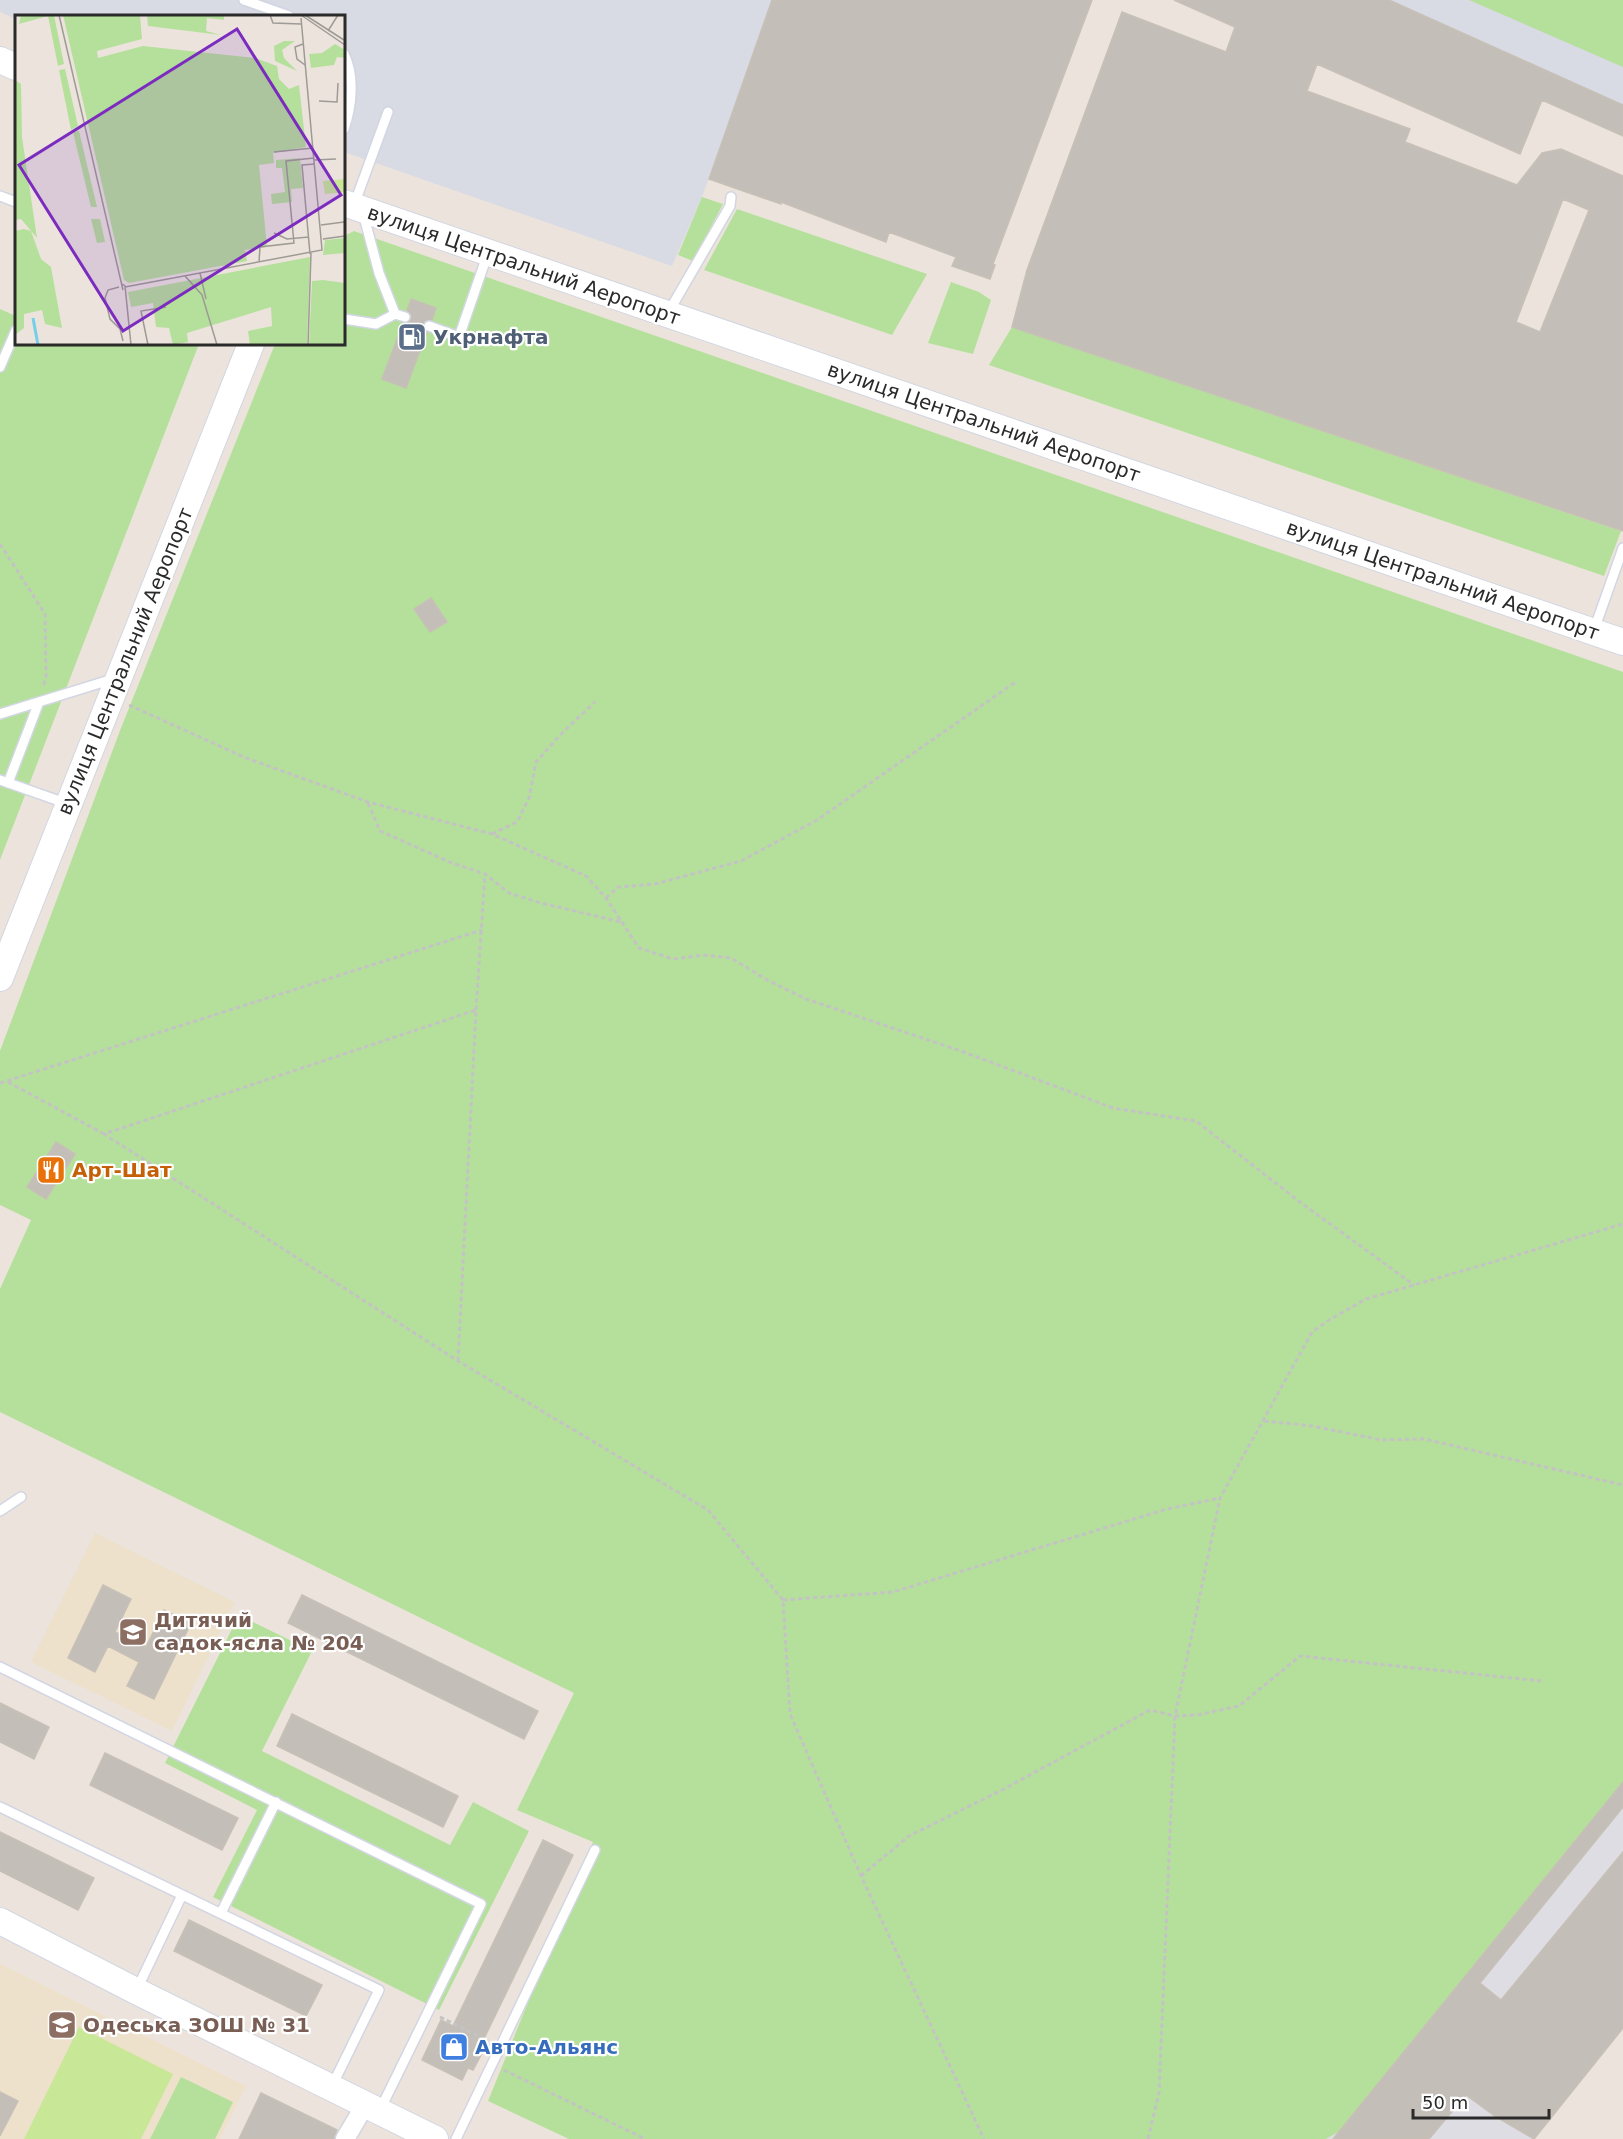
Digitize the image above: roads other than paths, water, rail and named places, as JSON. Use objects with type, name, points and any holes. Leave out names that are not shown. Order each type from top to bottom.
[{"type":"main road","points":[[0,60],[15,67]]},
{"type":"main road","name":"вулиця Центральний Аеропорт","points":[[353,206],[1623,642]]},
{"type":"main road","name":"вулиця Центральний Аеропорт","points":[[0,978],[251,345]]},
{"type":"main road","points":[[0,1920],[136,1991],[435,2139]]},
{"type":"street","points":[[345,2139],[372,2108]]},
{"type":"lane","points":[[244,0],[286,15]]},
{"type":"lane","points":[[345,57],[351,94],[345,124]]},
{"type":"lane","points":[[388,111],[353,206],[395,314]]},
{"type":"lane","points":[[0,196],[15,202]]},
{"type":"lane","points":[[668,314],[730,206],[731,197]]},
{"type":"lane","points":[[429,326],[459,337],[488,252]]},
{"type":"lane","points":[[345,319],[376,324],[395,314],[405,317]]},
{"type":"lane","points":[[0,367],[15,332]]},
{"type":"lane","points":[[1594,632],[1623,548]]},
{"type":"lane","points":[[0,714],[39,702],[115,687]]},
{"type":"lane","points":[[39,702],[4,781],[68,804]]},
{"type":"lane","points":[[0,1510],[21,1497]]},
{"type":"lane","points":[[0,1667],[481,1904],[428,2012],[372,2108]]},
{"type":"lane","points":[[221,1913],[276,1803]]},
{"type":"lane","points":[[0,1807],[379,1990],[331,2088]]},
{"type":"lane","points":[[456,2139],[595,1850]]},
{"type":"lane","points":[[136,1991],[182,1894]]},
{"type":"place","name":"Укрнафта","points":[[412,337]]},
{"type":"place","name":"Арт-Шат","points":[[51,1170]]},
{"type":"place","name":"Дитячий садок-ясла № 204","points":[[133,1632]]},
{"type":"place","name":"Одеська ЗОШ № 31","points":[[62,2025]]},
{"type":"place","name":"Авто-Альянс","points":[[454,2047]]}]
